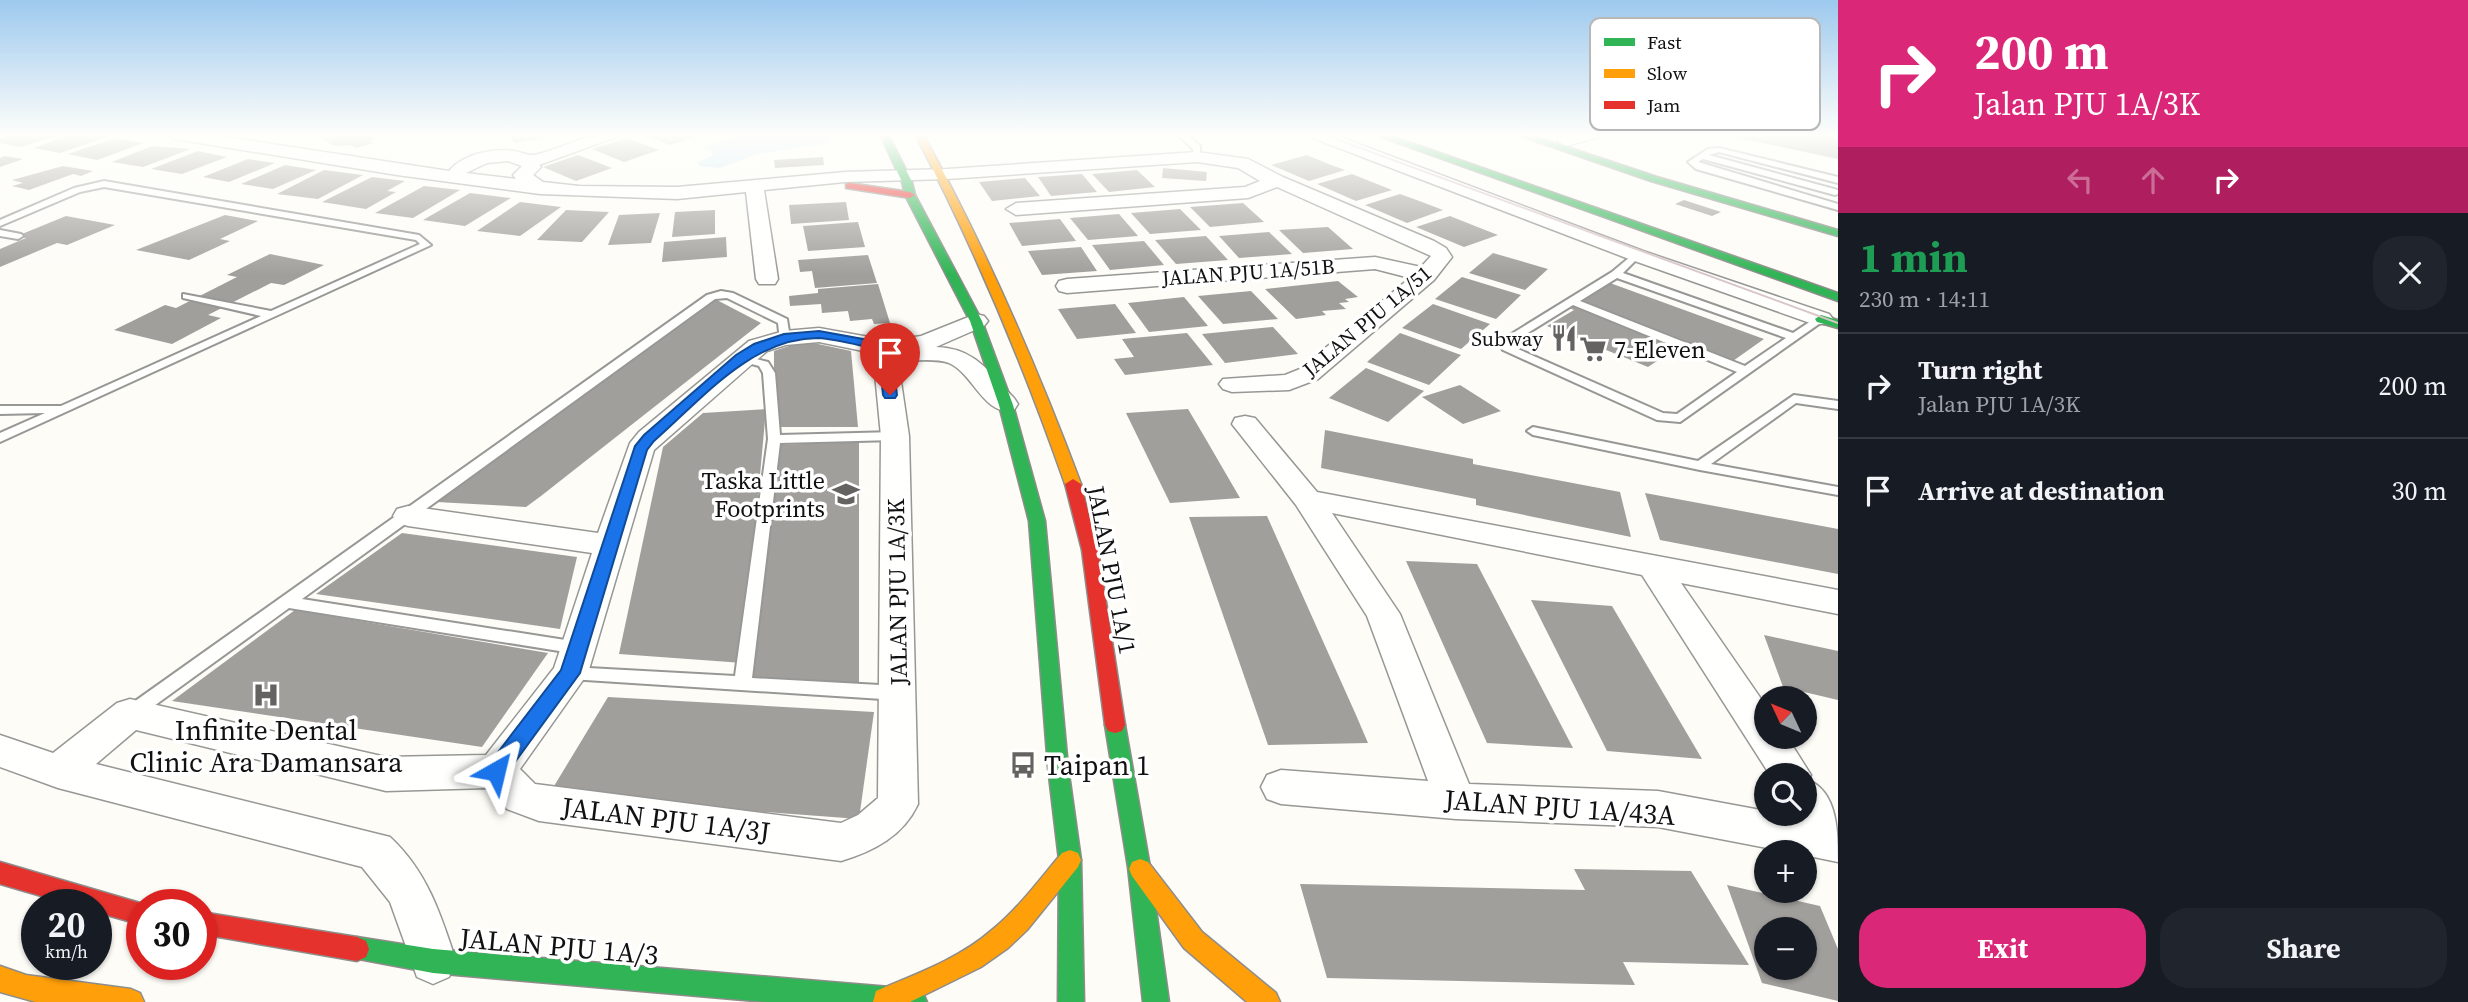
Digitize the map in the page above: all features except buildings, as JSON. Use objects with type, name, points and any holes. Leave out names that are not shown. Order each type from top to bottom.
[{"type":"main road","points":[[906,181],[976,321],[1006,405],[1037,521],[1058,767],[1070,860],[1071,1002]]},
{"type":"main road","name":"JALAN PJU 1A/1","points":[[945,181],[1035,379],[1069,471],[1090,550],[1128,812],[1139,867],[1156,1002]]},
{"type":"main road","points":[[1510,181],[1838,296]]},
{"type":"main road","points":[[1660,181],[1838,233]]},
{"type":"main road","points":[[1701,181],[1838,221]]},
{"type":"main road","points":[[885,1000],[944,974],[987,950],[1012,927],[1070,860]]},
{"type":"main road","points":[[1139,867],[1193,940],[1267,1002]]},
{"type":"main road","points":[[0,873],[126,909]]},
{"type":"main road","name":"JALAN PJU 1A/3","points":[[217,926],[433,961],[914,1002]]},
{"type":"main road","points":[[13,990],[131,1002]]},
{"type":"street","points":[[488,181],[579,192],[665,193],[847,182],[907,184],[931,181]]},
{"type":"street","points":[[535,181],[540,189]]},
{"type":"street","points":[[1016,209],[1248,192],[1277,181]]},
{"type":"street","name":"JALAN PJU 1A/51","points":[[1232,384],[1289,382],[1309,374],[1426,275],[1442,257],[1439,252],[1277,181]]},
{"type":"street","points":[[1439,181],[1636,256],[1829,322]]},
{"type":"street","points":[[755,188],[767,279]]},
{"type":"street","name":"JALAN PJU 1A/51B","points":[[1067,286],[1375,263],[1426,275]]},
{"type":"street","points":[[883,349],[925,343],[976,321]]},
{"type":"street","points":[[58,771],[130,714],[386,775],[496,771],[574,660],[640,449],[649,438],[741,358],[758,346],[784,338],[819,335],[883,349],[953,355],[970,366],[1006,405]]},
{"type":"street","name":"JALAN PJU 1A/3K","points":[[880,824],[898,804],[899,693],[895,436],[883,349]]},
{"type":"street","points":[[1245,424],[1307,499],[1383,614],[1456,801]]},
{"type":"street","points":[[1307,499],[1838,602]]},
{"type":"street","points":[[408,516],[611,545]]},
{"type":"street","points":[[1653,566],[1783,763]]},
{"type":"street","points":[[0,751],[58,771],[375,851],[393,866],[411,894],[433,961]]},
{"type":"street","name":"JALAN PJU 1A/3J","points":[[496,771],[521,797],[539,803],[841,842],[858,838],[880,824]]},
{"type":"street","name":"JALAN PJU 1A/43A","points":[[1281,787],[1456,801],[1658,809],[1836,842]]},
{"type":"street","points":[[1817,815],[1836,842]]},
{"type":"lane","points":[[1750,181],[1838,207]]},
{"type":"lane","points":[[1798,181],[1837,191]]},
{"type":"lane","points":[[0,223],[78,190],[104,184],[419,238],[426,245],[0,438]]},
{"type":"lane","points":[[1819,201],[1837,191]]},
{"type":"lane","points":[[0,233],[18,236]]},
{"type":"lane","points":[[1636,256],[1616,274],[1504,344],[1507,348],[1661,417],[1673,419],[1680,418],[1794,337],[1829,322]]},
{"type":"lane","points":[[1616,274],[1794,337]]},
{"type":"lane","points":[[130,714],[712,297],[729,295],[783,321],[784,338]]},
{"type":"lane","points":[[187,296],[269,314]]},
{"type":"lane","points":[[1571,301],[1746,371]]},
{"type":"lane","points":[[741,358],[764,364],[769,373],[774,439],[743,684]]},
{"type":"lane","points":[[1700,466],[1794,399],[1838,405]]},
{"type":"lane","points":[[0,410],[63,409]]},
{"type":"lane","points":[[1533,431],[1700,466],[1838,491]]},
{"type":"lane","points":[[774,439],[895,436]]},
{"type":"lane","points":[[287,602],[574,660],[743,684],[899,693]]},
{"type":"tram line","points":[[1450,181],[1838,323]]},
{"type":"traffic: fast","points":[[906,181],[910,195],[976,321],[1006,405],[1037,521],[1058,767],[1070,860],[1071,1002]]},
{"type":"traffic: fast","points":[[1509,181],[1838,297]]},
{"type":"traffic: fast","points":[[1660,181],[1838,233]]},
{"type":"traffic: fast","points":[[1821,319],[1838,324]]},
{"type":"traffic: fast","points":[[1115,725],[1139,867],[1156,1002]]},
{"type":"traffic: fast","points":[[357,949],[433,961],[914,1002]]},
{"type":"traffic: slow","points":[[944,181],[961,212],[1035,379],[1073,484]]},
{"type":"traffic: slow","points":[[885,1000],[944,974],[986,950],[1018,922],[1070,860]]},
{"type":"traffic: slow","points":[[1140,869],[1193,940],[1267,1002]]},
{"type":"traffic: slow","points":[[0,979],[26,988],[131,1002]]},
{"type":"traffic: jam","points":[[849,186],[910,195]]},
{"type":"traffic: jam","points":[[1073,484],[1090,550],[1115,725]]},
{"type":"traffic: jam","points":[[0,873],[126,909]]},
{"type":"traffic: jam","points":[[217,926],[357,949]]},
{"type":"place","name":"Subway","points":[[1564,338]]},
{"type":"place","name":"7-Eleven","points":[[1593,349]]},
{"type":"place","name":"Taska Little Footprints","points":[[846,494]]},
{"type":"place","name":"Infinite Dental Clinic Ara Damansara","points":[[266,695]]},
{"type":"place","name":"Taipan 1","points":[[1023,765]]},
{"type":"route","points":[[496,771],[570,673],[640,449],[649,438],[741,358],[758,346],[784,338],[819,335],[880,346],[885,353],[890,395]]}]
